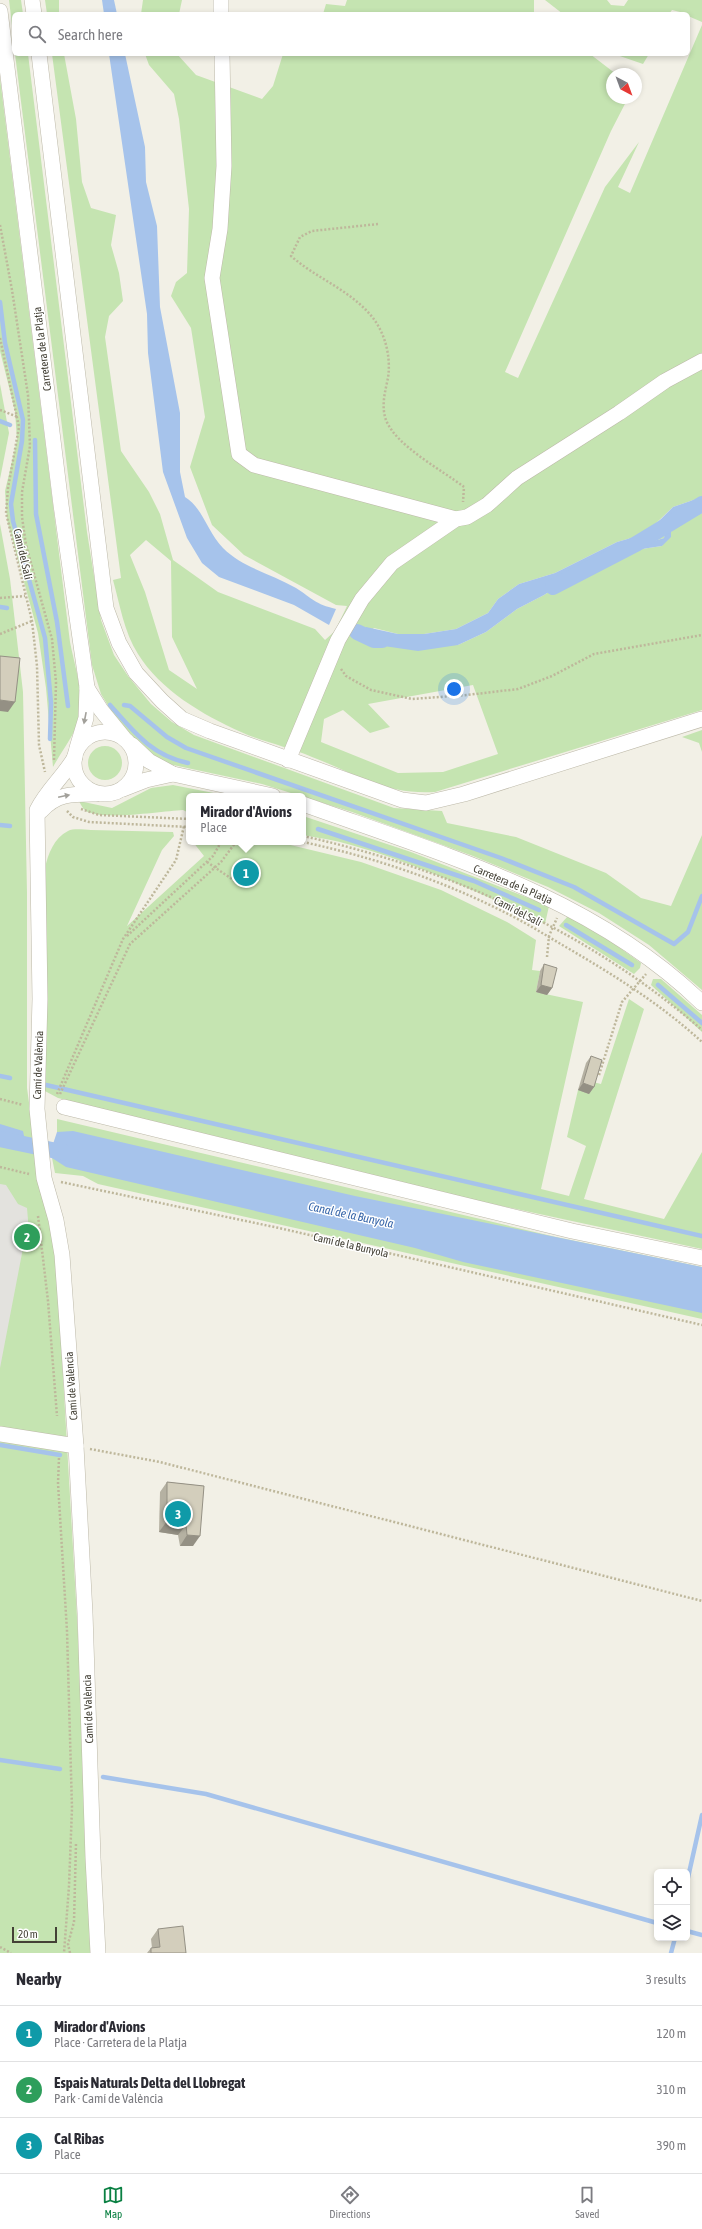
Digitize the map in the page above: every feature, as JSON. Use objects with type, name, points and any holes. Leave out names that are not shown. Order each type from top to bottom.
[{"type":"street","points":[[32,0],[34,12]]},
{"type":"street","points":[[221,0],[221,12]]},
{"type":"street","name":"Carretera de la Platja","points":[[0,11],[61,505],[87,687],[86,718],[76,752]]},
{"type":"street","points":[[39,56],[106,608],[119,643],[136,673],[162,701],[182,719],[288,760],[369,790],[402,800],[426,803],[464,794],[702,719]]},
{"type":"street","points":[[222,56],[224,166],[220,229],[212,278],[239,454],[254,465],[456,519]]},
{"type":"street","points":[[288,760],[338,640],[362,600],[392,563],[456,519],[467,517],[487,505],[517,478],[619,413],[665,381],[702,361]]},
{"type":"street","name":"Carretera de la Platja","points":[[87,687],[101,710],[126,740],[149,761],[173,774],[259,793]]},
{"type":"street","points":[[37,820],[42,810],[50,802],[60,796],[102,794],[120,791],[127,785],[136,769],[134,751],[126,740],[114,733],[97,733],[82,742],[76,752],[74,765],[80,781],[93,792],[102,794]]},
{"type":"street","name":"Camí de València","points":[[76,752],[65,773],[44,796],[37,810],[40,999],[37,1117],[43,1175],[56,1220],[62,1255],[68,1445],[85,1613],[93,1858],[98,1953]]},
{"type":"street","name":"Carretera de la Platja","points":[[120,791],[146,780],[173,774]]},
{"type":"street","name":"Carretera de la Platja","points":[[306,805],[426,849],[528,889],[563,905],[633,947],[656,963],[702,1003]]},
{"type":"street","points":[[60,1101],[564,1229],[702,1258]]},
{"type":"street","points":[[0,1434],[68,1445]]},
{"type":"path","points":[[378,224],[312,231],[300,237],[291,256],[302,265],[354,298],[373,318],[387,344],[388,376],[383,404],[386,421],[402,442],[464,487],[464,501],[456,519]]},
{"type":"path","points":[[0,225],[12,290],[28,395],[30,446],[22,492],[22,517],[26,545],[52,639],[56,682],[54,765]]},
{"type":"path","name":"Camí del Salí","points":[[0,338],[18,417],[18,440],[8,488],[6,513],[32,621],[38,681],[39,745],[46,775]]},
{"type":"path","points":[[0,410],[18,417]]},
{"type":"path","points":[[0,598],[25,596]]},
{"type":"path","points":[[0,634],[32,621]]},
{"type":"path","points":[[331,655],[346,676],[364,687],[371,690],[412,699],[467,696],[518,689],[552,676],[594,654],[702,635]]},
{"type":"path","points":[[79,808],[99,815],[186,819]]},
{"type":"path","points":[[60,1101],[124,939],[176,860],[184,826],[82,821],[73,817],[64,809]]},
{"type":"path","points":[[306,837],[344,845],[420,868],[478,891],[552,927],[640,982],[702,1030]]},
{"type":"path","name":"Camí del Salí","points":[[306,843],[377,861],[422,876],[507,913],[549,936],[634,989],[702,1042]]},
{"type":"path","points":[[124,939],[207,862],[213,856],[219,845]]},
{"type":"path","points":[[207,862],[242,886],[251,882],[256,872],[246,867]]},
{"type":"path","points":[[547,957],[549,936],[563,905]]},
{"type":"path","points":[[599,1075],[622,1002],[656,963]]},
{"type":"path","name":"Camí de la Bunyola","points":[[0,1167],[43,1175],[279,1228],[702,1325]]},
{"type":"path","points":[[37,1210],[68,1445],[58,1483],[67,1630],[72,1808],[69,1886],[64,1953]]},
{"type":"path","points":[[68,1445],[167,1464],[702,1601]]},
{"type":"path","points":[[0,1947],[11,1953]]},
{"type":"green space","points":[[9,0],[21,0],[23,12],[12,12],[12,25]]},
{"type":"green space","points":[[45,0],[59,0],[59,12],[47,12]]},
{"type":"green space","points":[[143,0],[182,0],[179,12],[141,12]]},
{"type":"green space","points":[[347,0],[534,0],[534,12],[324,12],[326,4],[345,6]]},
{"type":"green space","points":[[545,0],[607,0],[611,5],[624,6],[628,0],[702,0],[702,22],[690,17],[690,12],[672,10],[670,12],[560,12]]},
{"type":"green space","points":[[702,25],[702,497],[673,507],[652,527],[660,526],[665,531],[664,538],[647,543],[645,534],[617,542],[555,573],[519,584],[498,599],[488,613],[456,629],[424,634],[398,634],[374,628],[363,636],[458,645],[486,632],[517,609],[544,595],[595,563],[635,550],[662,546],[674,528],[688,519],[702,513],[702,710],[435,792],[417,792],[386,787],[371,782],[303,753],[241,732],[212,718],[170,690],[147,667],[133,646],[123,618],[113,580],[121,578],[52,56],[64,56],[76,119],[82,182],[91,208],[116,215],[111,245],[119,273],[123,301],[109,316],[105,337],[121,451],[149,492],[160,514],[173,560],[218,592],[315,629],[325,640],[335,631],[347,606],[336,605],[244,555],[212,525],[190,467],[205,417],[191,328],[171,296],[176,282],[187,273],[189,209],[179,119],[174,94],[149,65],[146,56],[179,56],[196,75],[262,99],[273,86],[282,56],[593,56],[608,68],[606,68],[606,104],[625,104],[611,131],[505,372],[518,378],[605,187],[639,142],[618,187],[630,193]],"holes":[[[146,540],[171,561],[172,637],[197,689],[169,670],[145,592],[130,555]],[[473,685],[498,754],[443,772],[398,773],[321,742],[324,719],[343,710],[370,733],[390,727],[368,704]]]},
{"type":"green space","points":[[15,56],[28,56],[87,532],[101,620],[114,655],[128,676],[151,704],[172,722],[194,735],[394,808],[442,811],[447,823],[516,837],[606,873],[641,898],[671,906],[702,835],[702,990],[649,945],[599,913],[548,887],[473,856],[352,812],[306,798],[306,793],[291,793],[262,784],[164,763],[149,754],[115,717],[101,694],[92,665]]},
{"type":"green space","points":[[620,56],[648,56],[643,64]]},
{"type":"green space","points":[[0,78],[70,642],[77,674],[80,698],[79,720],[75,730],[53,767],[46,688],[38,633],[7,520],[5,491],[17,440],[15,411],[0,351]]},
{"type":"green space","points":[[0,384],[9,433],[0,479]]},
{"type":"green space","points":[[0,524],[10,579],[23,692],[27,893],[27,1088],[41,1190],[50,1220],[56,1255],[81,1686],[92,1953],[0,1953]]},
{"type":"green space","points":[[702,730],[702,752],[699,743],[682,737]]},
{"type":"green space","points":[[108,746],[117,751],[121,756],[121,770],[117,775],[112,779],[102,780],[98,779],[89,770],[88,760],[89,756],[98,747]]},
{"type":"green space","points":[[173,785],[214,793],[186,793],[186,812],[183,810],[133,815],[94,814],[86,811],[79,801],[112,808],[151,788]]},
{"type":"green space","points":[[306,817],[411,852],[549,906],[545,924],[425,870],[345,843],[306,836]]},
{"type":"green space","points":[[80,829],[173,832],[174,836],[162,850],[127,926],[204,856],[195,845],[290,845],[361,862],[441,890],[507,922],[536,940],[532,970],[540,971],[536,992],[583,1002],[541,1189],[569,1196],[586,1146],[567,1137],[578,1090],[593,1082],[601,1084],[629,999],[644,1009],[584,1199],[664,1219],[702,1152],[702,1249],[488,1203],[58,1098],[43,1090],[46,1080],[41,1078],[45,868],[55,842],[68,831]]},
{"type":"green space","points":[[568,916],[613,943],[641,963],[640,968],[634,974],[559,926]]},
{"type":"green space","points":[[653,979],[661,979],[702,1015],[702,1032],[651,985]]},
{"type":"green space","points":[[57,1119],[556,1237],[702,1267],[702,1282],[57,1132]]},
{"type":"green space","points":[[52,1158],[702,1307],[702,1319],[98,1184],[83,1176],[55,1173]]},
{"type":"shaded area","points":[[0,1184],[6,1185],[18,1204],[27,1208],[30,1244],[24,1243],[0,1368]]},
{"type":"water","points":[[102,0],[114,0],[117,12],[104,12]]},
{"type":"water","points":[[109,56],[125,56],[145,147],[146,182],[157,226],[160,307],[180,413],[180,472],[185,497],[201,514],[213,535],[223,548],[239,561],[287,583],[319,603],[336,609],[329,625],[294,605],[219,577],[202,563],[187,538],[163,472],[148,353],[147,314]]},
{"type":"water","points":[[702,497],[702,513],[671,529],[671,537],[662,546],[635,550],[595,563],[544,595],[517,609],[486,632],[458,645],[418,651],[363,643],[366,627],[398,634],[424,634],[456,629],[488,613],[498,599],[519,584],[555,573],[617,542],[645,534],[647,543],[664,538],[665,531],[660,526],[652,528],[673,507]]},
{"type":"water","points":[[0,1124],[23,1131],[26,1145],[0,1143]]},
{"type":"water","points":[[73,1131],[355,1196],[702,1267],[702,1313],[463,1262],[415,1248],[66,1167],[52,1158],[51,1150],[57,1132]]},
{"type":"building","points":[[0,656],[20,658],[15,702],[0,700]]},
{"type":"building","points":[[544,964],[557,968],[552,988],[541,985]]},
{"type":"building","points":[[591,1056],[602,1060],[594,1087],[583,1083]]},
{"type":"building","points":[[167,1482],[204,1486],[200,1536],[187,1535],[186,1525],[167,1521]]},
{"type":"building","points":[[183,1926],[186,1953],[151,1953],[151,1948],[160,1947],[158,1929]]},
{"type":"waterway","points":[[0,302],[5,343],[23,420],[22,441],[11,504],[13,521],[45,638],[51,703],[50,739]]},
{"type":"waterway","points":[[0,421],[10,425]]},
{"type":"waterway","points":[[35,440],[36,514],[57,622],[68,706]]},
{"type":"waterway","points":[[553,587],[636,544],[702,504]]},
{"type":"waterway","points":[[0,607],[7,608]]},
{"type":"waterway","points":[[357,632],[374,640],[382,640]]},
{"type":"waterway","points":[[110,705],[135,733],[153,748],[175,759],[188,763]]},
{"type":"waterway","points":[[124,705],[130,706],[167,737],[186,748],[501,858],[574,887],[674,944],[688,932],[702,896]]},
{"type":"waterway","points":[[0,825],[10,826]]},
{"type":"waterway","points":[[318,829],[474,881],[539,910]]},
{"type":"waterway","points":[[566,925],[632,965]]},
{"type":"waterway","points":[[658,985],[702,1023]]},
{"type":"waterway","points":[[0,1076],[10,1078]]},
{"type":"waterway","points":[[46,1085],[702,1236]]},
{"type":"waterway","name":"Canal de la Bunyola","points":[[0,1139],[71,1154]]},
{"type":"waterway","points":[[0,1445],[60,1455]]},
{"type":"waterway","points":[[0,1760],[60,1769]]},
{"type":"waterway","points":[[103,1777],[206,1794],[654,1922]]},
{"type":"waterway","points":[[690,1869],[702,1815]]},
{"type":"waterway","points":[[690,1932],[702,1935]]},
{"type":"waterway","points":[[671,1953],[674,1941]]},
{"type":"place","name":"Mirador d'Avions","points":[[246,873]]},
{"type":"place","name":"Espais Naturals Delta del Llobregat","points":[[27,1237]]},
{"type":"place","name":"Cal Ribas","points":[[178,1514]]}]
